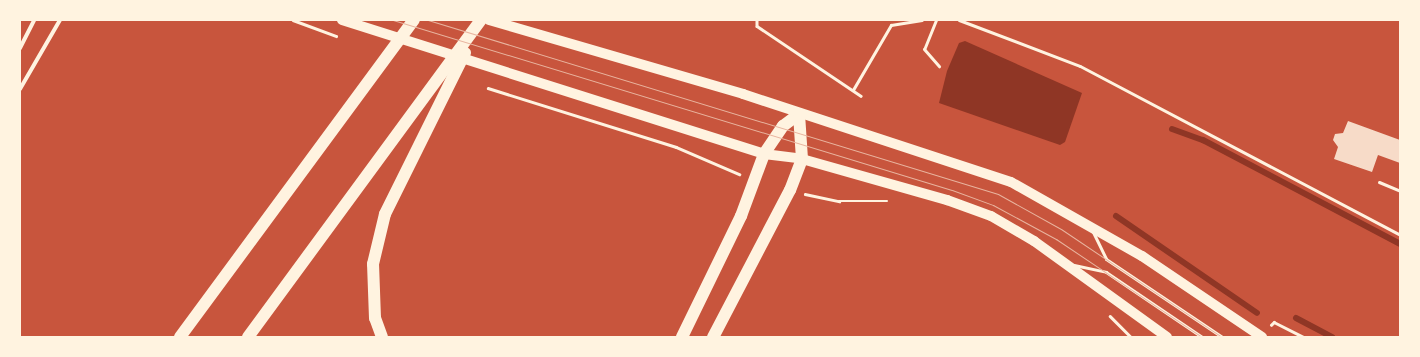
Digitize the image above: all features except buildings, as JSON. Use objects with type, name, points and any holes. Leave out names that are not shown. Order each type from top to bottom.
[{"type":"highway","points":[[180,337],[414,20]]},
{"type":"highway","points":[[248,337],[481,20]]},
{"type":"highway","points":[[382,337],[375,318],[373,264],[385,214],[481,20]]},
{"type":"highway","points":[[682,337],[756,179],[764,154],[783,126],[800,114]]},
{"type":"highway","points":[[713,337],[790,190],[802,159],[800,114]]},
{"type":"main road","points":[[342,20],[764,154],[802,159],[947,200],[991,216],[1066,263],[1167,337]]},
{"type":"main road","points":[[489,20],[800,114],[1011,182],[1221,306],[1262,337]]},
{"type":"street","points":[[20,48],[34,20]]},
{"type":"street","points":[[20,89],[60,20]]},
{"type":"lane","points":[[936,20],[924,49],[939,66]]},
{"type":"lane","points":[[959,20],[1086,69],[1400,235]]},
{"type":"lane","points":[[1379,182],[1400,191]]},
{"type":"lane","points":[[1092,229],[1106,259],[1222,337]]},
{"type":"lane","points":[[1066,263],[1106,272],[1202,337]]},
{"type":"path","points":[[293,20],[342,38]]},
{"type":"path","points":[[757,20],[757,26],[862,96]]},
{"type":"path","points":[[853,90],[891,25],[922,20]]},
{"type":"path","points":[[488,88],[676,147],[730,172],[756,179]]},
{"type":"path","points":[[790,190],[839,201],[894,201]]},
{"type":"path","points":[[1274,322],[1303,337]]},
{"type":"shaded area","points":[[965,41],[1082,93],[1065,142],[1060,145],[939,103],[947,71],[959,43]]},
{"type":"waterway","points":[[1172,129],[1203,140],[1400,244]]},
{"type":"waterway","points":[[1116,216],[1257,313]]},
{"type":"waterway","points":[[1296,318],[1332,337]]},
{"type":"tram line","points":[[393,20],[952,190],[993,205],[1056,239],[1202,337]]},
{"type":"tram line","points":[[428,20],[998,194],[1061,229],[1222,337]]}]
